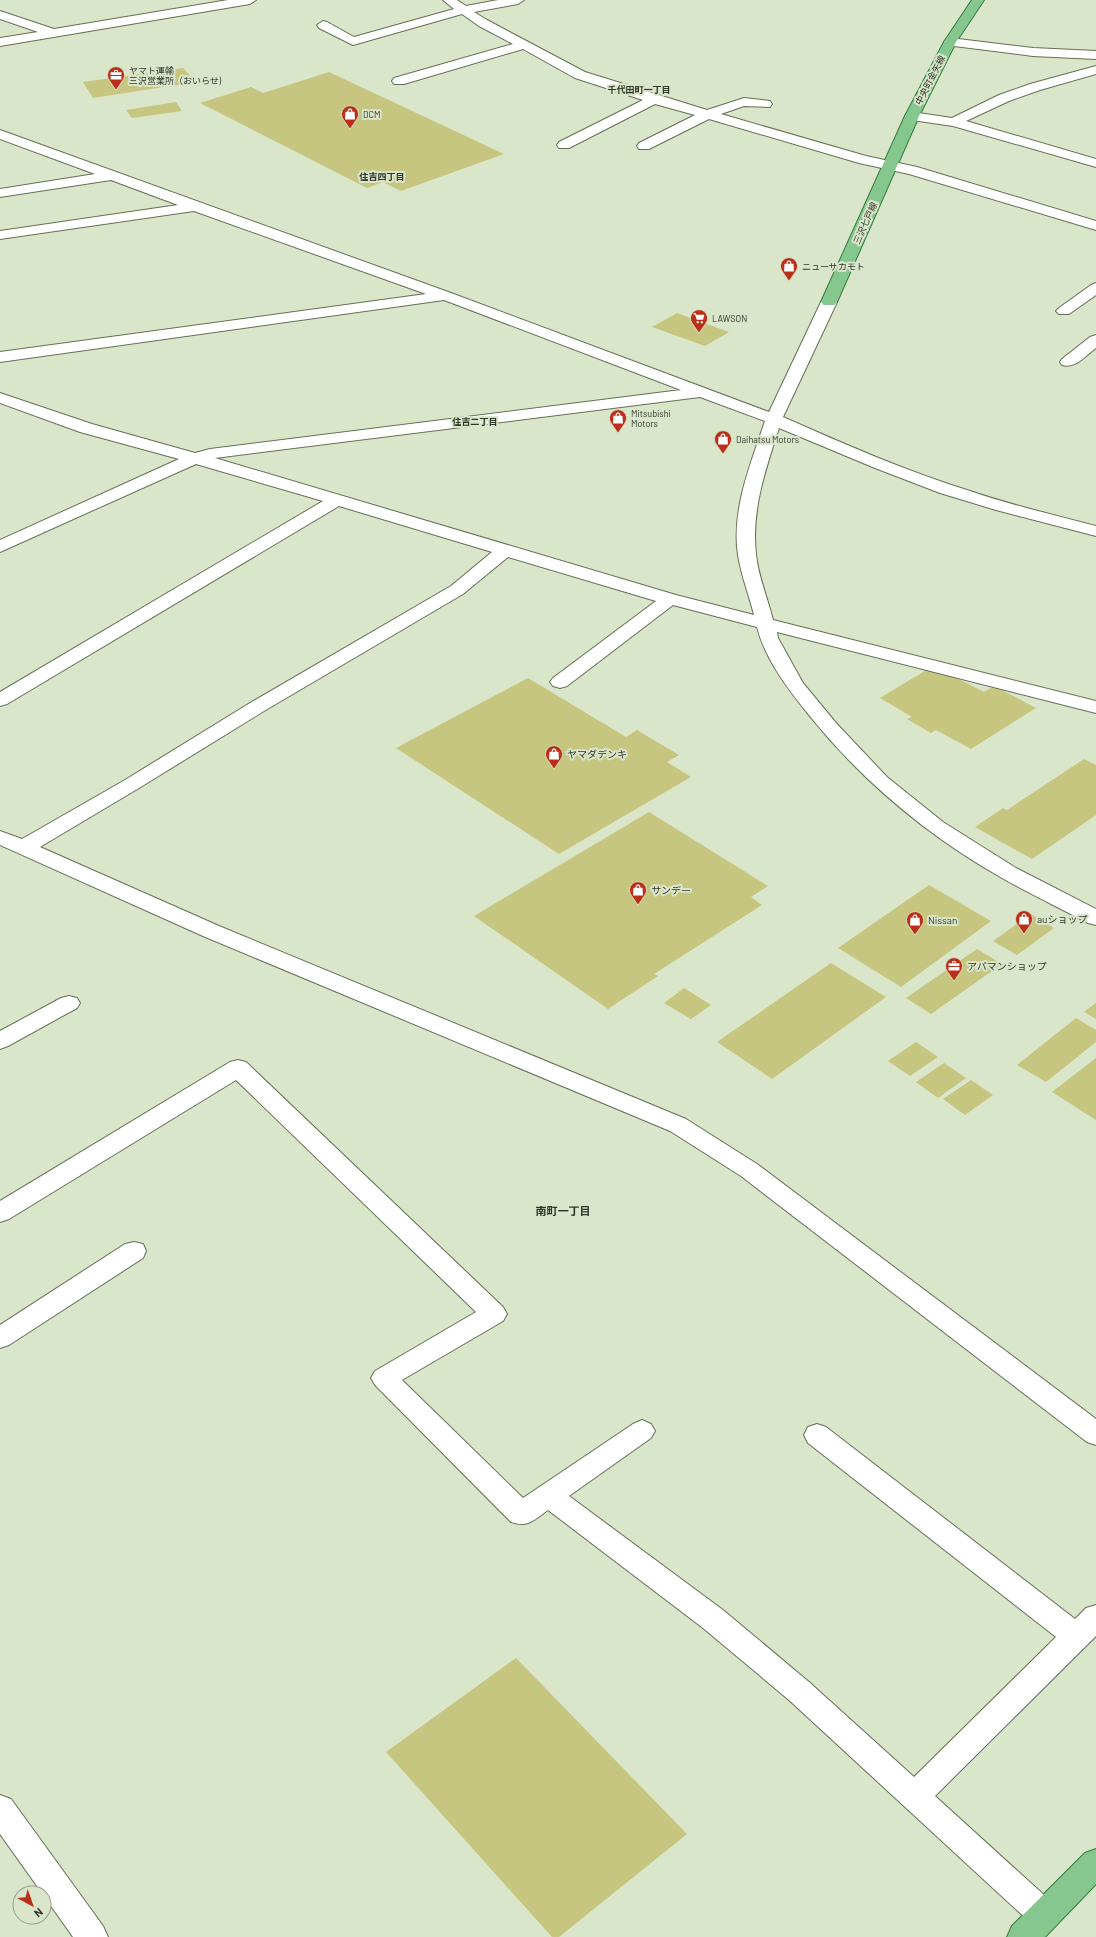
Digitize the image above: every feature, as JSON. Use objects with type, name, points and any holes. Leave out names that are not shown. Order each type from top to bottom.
[{"type":"main road","name":"中央町金矢線","points":[[889,164],[950,42],[978,0]]},
{"type":"main road","name":"三沢七戸線","points":[[829,302],[873,205],[889,164]]},
{"type":"main road","points":[[1023,1937],[1096,1863]]},
{"type":"street","points":[[0,42],[250,0]]},
{"type":"street","points":[[449,0],[483,23],[580,75],[654,99],[711,114],[864,160],[889,164],[1096,226]]},
{"type":"street","points":[[323,25],[353,40],[463,10],[518,0]]},
{"type":"street","points":[[0,15],[53,33]]},
{"type":"street","points":[[950,42],[1033,52],[1096,55]]},
{"type":"street","points":[[399,81],[524,45]]},
{"type":"street","points":[[954,122],[1004,98],[1034,87],[1096,70]]},
{"type":"street","points":[[564,145],[654,99]]},
{"type":"street","points":[[644,146],[692,121],[744,102],[765,104]]},
{"type":"street","points":[[912,116],[954,122],[1096,163]]},
{"type":"street","points":[[0,134],[704,391],[774,418],[836,447],[946,489],[1096,531]]},
{"type":"street","points":[[0,193],[113,176]]},
{"type":"street","points":[[0,235],[196,206]]},
{"type":"street","points":[[1064,312],[1096,288]]},
{"type":"street","points":[[0,357],[446,296]]},
{"type":"street","points":[[829,302],[774,418],[756,474],[746,521],[747,555],[769,638],[795,685],[829,727],[880,780],[906,803],[936,826],[1009,873],[1096,918]]},
{"type":"street","points":[[1068,362],[1096,340]]},
{"type":"street","points":[[0,547],[195,458],[210,454],[704,391]]},
{"type":"street","points":[[0,398],[86,428],[195,458],[670,599],[1096,707]]},
{"type":"street","points":[[0,700],[336,501]]},
{"type":"street","points":[[24,847],[132,784],[257,707],[457,590],[505,550]]},
{"type":"street","points":[[560,682],[670,599]]},
{"type":"street","points":[[0,837],[211,932],[678,1125],[749,1170],[1096,1434]]},
{"type":"street","points":[[0,1041],[69,1003]]},
{"type":"street","points":[[0,1213],[238,1068],[494,1314],[384,1378],[521,1514],[642,1431]]},
{"type":"street","points":[[0,1338],[134,1251]]},
{"type":"street","points":[[817,1435],[1086,1627],[915,1796]]},
{"type":"street","points":[[548,1496],[713,1619],[799,1691],[1044,1915]]},
{"type":"street","points":[[0,1809],[92,1937]]},
{"type":"building","name":"ヤマト運輸 三沢営業所（おいらせ)","points":[[183,68],[196,82],[93,98],[83,82]]},
{"type":"building","name":"DCM","points":[[329,72],[504,154],[401,191],[383,182],[367,188],[200,103],[251,87],[263,93]]},
{"type":"building","points":[[176,102],[182,111],[132,118],[126,110]]},
{"type":"building","points":[[677,313],[729,332],[705,346],[652,327]]},
{"type":"building","points":[[933,666],[984,692],[994,686],[1036,708],[971,749],[936,730],[931,733],[907,719],[912,717],[880,698]]},
{"type":"building","name":"ヤマダデンキ","points":[[528,678],[626,737],[637,730],[679,755],[667,762],[691,777],[559,854],[396,748]]},
{"type":"building","points":[[1084,759],[1096,765],[1096,815],[1032,859],[975,827],[1003,808],[1007,810]]},
{"type":"building","points":[[649,812],[768,886],[751,897],[762,905],[654,974],[658,976],[608,1009],[474,916]]},
{"type":"building","name":"Nissan","points":[[929,885],[991,921],[901,987],[838,948]]},
{"type":"building","name":"auショップ","points":[[1031,914],[1054,928],[1017,955],[993,941]]},
{"type":"building","name":"アパマンショップ","points":[[977,949],[1002,964],[931,1014],[906,998]]},
{"type":"building","points":[[831,963],[886,997],[772,1079],[717,1042]]},
{"type":"building","points":[[684,988],[711,1005],[691,1019],[664,1003]]},
{"type":"building","points":[[1096,1003],[1096,1019],[1084,1012]]},
{"type":"building","points":[[1076,1018],[1096,1030],[1096,1042],[1046,1082],[1017,1065]]},
{"type":"building","points":[[916,1042],[938,1057],[910,1076],[888,1061]]},
{"type":"building","points":[[1096,1058],[1096,1120],[1052,1092]]},
{"type":"building","points":[[944,1063],[966,1078],[938,1098],[916,1082]]},
{"type":"building","points":[[971,1080],[993,1095],[965,1115],[943,1099]]},
{"type":"building","points":[[516,1658],[687,1834],[559,1937],[552,1937],[386,1752]]},
{"type":"place","name":"ヤマト運輸 三沢営業所（おいらせ)","points":[[116,90]]},
{"type":"place","name":"DCM","points":[[350,129]]},
{"type":"place","name":"ニューサカモト","points":[[789,281]]},
{"type":"place","name":"LAWSON","points":[[699,333]]},
{"type":"place","name":"Mitsubishi Motors","points":[[618,433]]},
{"type":"place","name":"Daihatsu Motors","points":[[723,454]]},
{"type":"place","name":"ヤマダデンキ","points":[[554,769]]},
{"type":"place","name":"サンデー","points":[[638,905]]},
{"type":"place","name":"auショップ","points":[[1024,934]]},
{"type":"place","name":"Nissan","points":[[915,935]]},
{"type":"place","name":"アパマンショップ","points":[[954,981]]},
{"type":"district","name":"千代田町一丁目","points":[[639,89]]},
{"type":"district","name":"住吉四丁目","points":[[382,176]]},
{"type":"district","name":"住吉二丁目","points":[[475,421]]},
{"type":"district","name":"南町一丁目","points":[[563,1210]]}]
